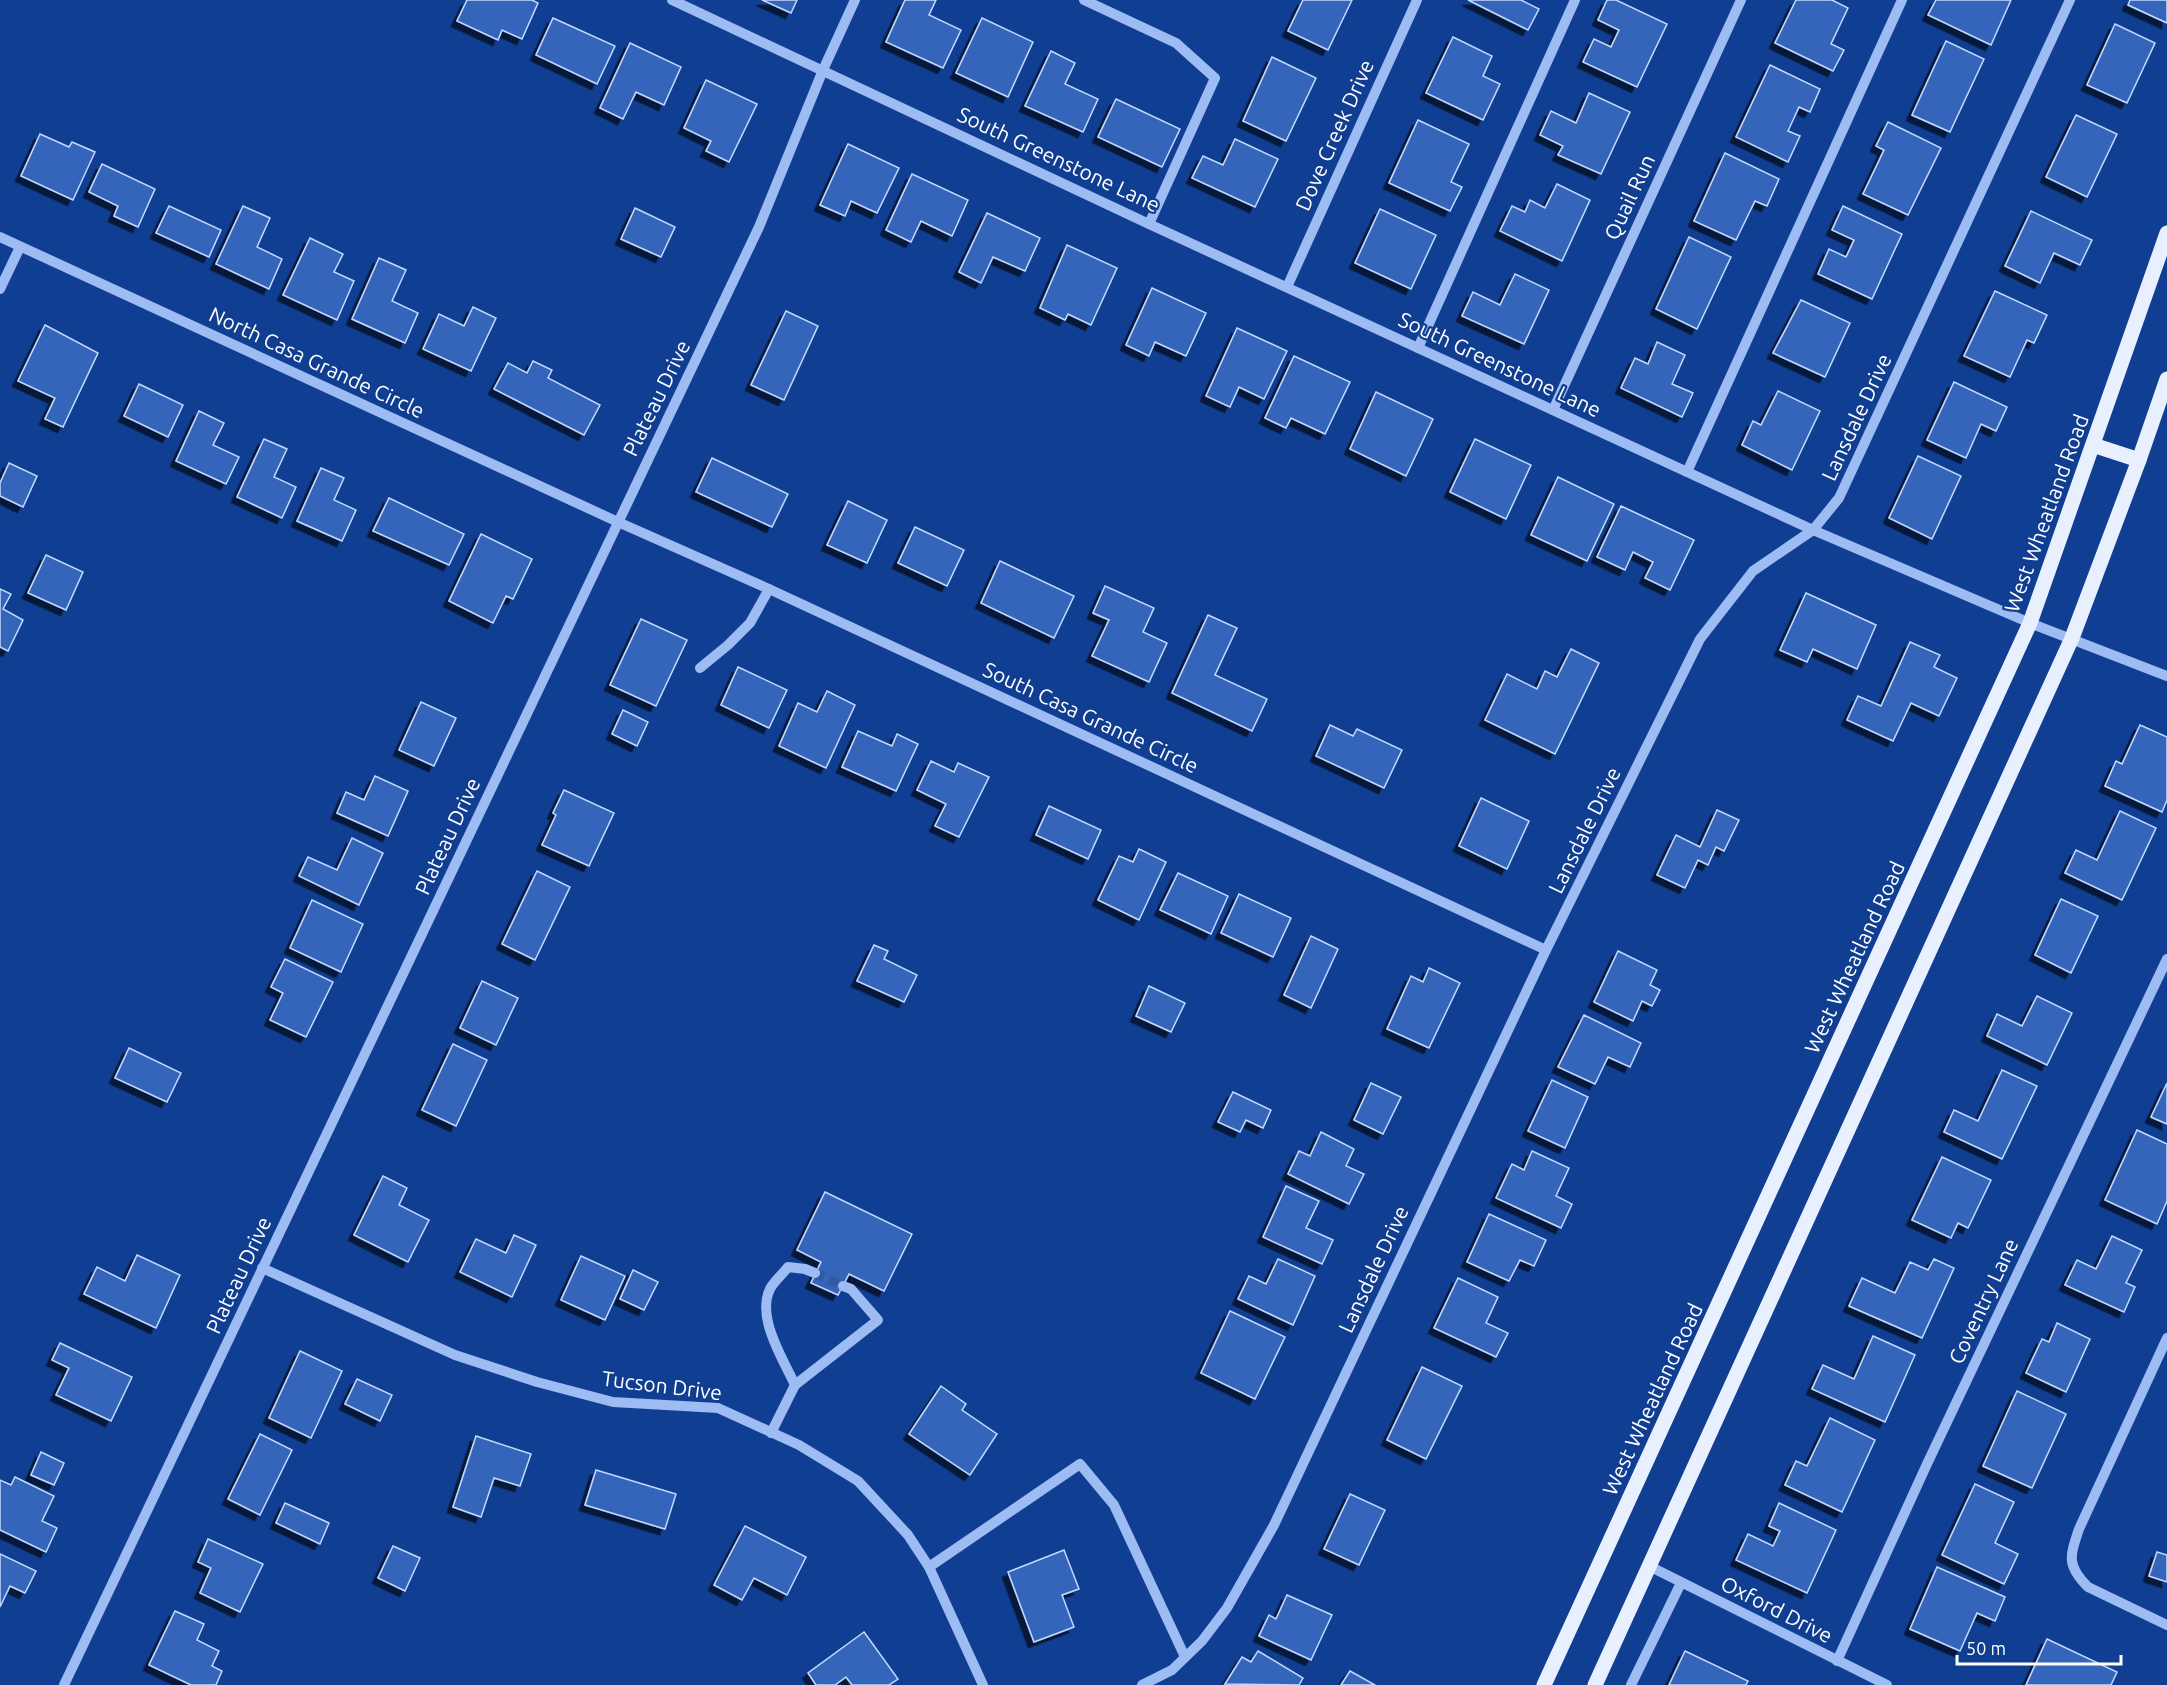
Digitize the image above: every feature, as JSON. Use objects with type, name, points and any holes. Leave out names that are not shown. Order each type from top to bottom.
[{"type":"main road","name":"West Wheatland Road","points":[[1544,1685],[2030,623],[2167,233]]},
{"type":"main road","points":[[1595,1685],[2072,638],[2167,379]]},
{"type":"main road","points":[[2093,445],[2139,460]]},
{"type":"street","name":"Plateau Drive","points":[[64,1685],[759,227],[823,70],[855,0]]},
{"type":"street","points":[[1084,0],[1176,43],[1215,78],[1149,224]]},
{"type":"street","name":"Dove Creek Drive","points":[[1287,287],[1417,0]]},
{"type":"street","points":[[1418,348],[1575,0]]},
{"type":"street","name":"Quail Run","points":[[1553,410],[1741,0]]},
{"type":"street","points":[[1687,472],[1902,0]]},
{"type":"street","name":"Lansdale Drive","points":[[1142,1685],[1172,1670],[1202,1641],[1227,1608],[1274,1525],[1546,950],[1700,639],[1753,571],[1813,530],[1839,498],[2070,0]]},
{"type":"street","name":"South Greenstone Lane","points":[[679,1],[1149,224],[1813,530],[2030,623],[2167,676]]},
{"type":"street","name":"North Casa Grande Circle","points":[[0,237],[618,522]]},
{"type":"street","points":[[0,289],[20,246]]},
{"type":"street","name":"South Casa Grande Circle","points":[[618,522],[769,589],[1546,950]]},
{"type":"street","points":[[700,668],[750,623],[769,589]]},
{"type":"street","name":"Coventry Lane","points":[[1838,1661],[1927,1464],[2167,959]]},
{"type":"street","points":[[795,1385],[765,1312],[770,1289],[788,1267],[816,1273]]},
{"type":"street","name":"Tucson Drive","points":[[262,1268],[455,1354],[537,1382],[613,1402],[718,1408],[799,1445],[858,1481],[908,1535],[929,1567],[983,1685]]},
{"type":"street","points":[[771,1432],[795,1385],[878,1320],[851,1289],[843,1286]]},
{"type":"street","points":[[2167,1338],[2079,1529],[2070,1556],[2078,1577],[2088,1587],[2167,1624]]},
{"type":"street","points":[[929,1567],[1080,1464],[1114,1505],[1185,1657]]},
{"type":"street","name":"Oxford Drive","points":[[1649,1566],[1887,1685]]},
{"type":"street","points":[[1631,1685],[1681,1583]]},
{"type":"building","points":[[467,0],[532,0],[538,3],[522,39],[502,30],[498,40],[457,21]]},
{"type":"building","points":[[762,0],[797,0],[791,13]]},
{"type":"building","points":[[905,0],[936,0],[929,15],[961,30],[943,68],[886,42]]},
{"type":"building","points":[[1303,0],[1352,0],[1328,50],[1288,31]]},
{"type":"building","points":[[1468,0],[1521,0],[1539,9],[1528,30]]},
{"type":"building","points":[[1607,0],[1616,0],[1667,24],[1637,87],[1583,62],[1594,39],[1611,47],[1619,30],[1598,20]]},
{"type":"building","points":[[1796,0],[1832,0],[1848,8],[1831,44],[1844,50],[1833,71],[1775,43]]},
{"type":"building","points":[[1936,0],[2011,0],[1991,45],[1928,15]]},
{"type":"building","points":[[2130,0],[2167,0],[2167,23],[2128,5]]},
{"type":"building","points":[[553,18],[615,46],[597,84],[536,55]]},
{"type":"building","points":[[982,18],[1033,42],[1008,97],[956,73]]},
{"type":"building","points":[[2115,24],[2155,43],[2127,103],[2087,85]]},
{"type":"building","points":[[1453,37],[1492,56],[1483,76],[1500,84],[1483,120],[1426,93]]},
{"type":"building","points":[[1946,41],[1984,59],[1950,132],[1912,115]]},
{"type":"building","points":[[630,43],[681,67],[664,105],[636,92],[623,119],[600,108]]},
{"type":"building","points":[[1051,51],[1075,63],[1065,84],[1098,99],[1083,132],[1025,106]]},
{"type":"building","points":[[1272,57],[1316,78],[1286,141],[1243,121]]},
{"type":"building","points":[[1770,65],[1820,89],[1810,112],[1799,107],[1788,131],[1800,136],[1788,162],[1736,137]]},
{"type":"building","points":[[706,80],[757,104],[729,162],[706,151],[711,141],[684,128]]},
{"type":"building","points":[[1589,93],[1630,112],[1601,174],[1558,155],[1563,146],[1540,135],[1551,111],[1576,123]]},
{"type":"building","points":[[1116,99],[1180,129],[1162,167],[1098,137]]},
{"type":"building","points":[[2076,115],[2117,134],[2087,197],[2046,177]]},
{"type":"building","points":[[1418,120],[1469,144],[1451,182],[1462,187],[1450,211],[1389,183]]},
{"type":"building","points":[[1888,122],[1941,148],[1908,215],[1863,194],[1884,150],[1876,146]]},
{"type":"building","points":[[40,134],[69,147],[72,142],[95,152],[73,200],[21,176]]},
{"type":"building","points":[[1235,139],[1278,159],[1255,207],[1192,178],[1203,156],[1223,165]]},
{"type":"building","points":[[848,144],[899,168],[877,213],[851,201],[845,216],[820,205]]},
{"type":"building","points":[[1725,153],[1779,179],[1767,206],[1755,201],[1736,240],[1694,221]]},
{"type":"building","points":[[102,164],[155,189],[138,227],[114,216],[118,206],[89,192]]},
{"type":"building","points":[[912,174],[968,200],[952,236],[921,221],[911,242],[886,230]]},
{"type":"building","points":[[1557,184],[1590,200],[1562,261],[1500,231],[1512,206],[1525,212],[1530,200],[1545,208]]},
{"type":"building","points":[[169,206],[221,230],[209,257],[156,233]]},
{"type":"building","points":[[243,206],[270,218],[257,247],[282,259],[269,289],[216,264]]},
{"type":"building","points":[[1843,206],[1902,234],[1872,299],[1818,274],[1829,249],[1846,257],[1854,240],[1832,230]]},
{"type":"building","points":[[635,208],[675,227],[661,257],[621,239]]},
{"type":"building","points":[[1380,209],[1436,235],[1411,289],[1355,263]]},
{"type":"building","points":[[2031,211],[2092,240],[2080,265],[2054,253],[2040,283],[2005,266]]},
{"type":"building","points":[[987,213],[1040,238],[1025,271],[993,257],[981,283],[959,272]]},
{"type":"building","points":[[1689,237],[1731,257],[1697,329],[1656,309]]},
{"type":"building","points":[[310,238],[343,254],[334,272],[354,281],[337,320],[283,295]]},
{"type":"building","points":[[1067,245],[1117,268],[1091,325],[1068,314],[1065,320],[1040,308]]},
{"type":"building","points":[[379,258],[406,270],[392,301],[418,313],[405,343],[352,319]]},
{"type":"building","points":[[1515,274],[1549,290],[1524,344],[1462,316],[1473,292],[1500,305]]},
{"type":"building","points":[[1152,288],[1206,313],[1186,356],[1155,342],[1149,356],[1126,345]]},
{"type":"building","points":[[1995,291],[2047,315],[2034,343],[2027,340],[2010,377],[1964,356]]},
{"type":"building","points":[[1801,300],[1850,323],[1825,377],[1773,353]]},
{"type":"building","points":[[473,307],[496,318],[471,371],[423,349],[439,314],[464,326]]},
{"type":"building","points":[[786,311],[818,326],[784,400],[751,385]]},
{"type":"building","points":[[45,325],[98,353],[63,427],[45,419],[55,398],[18,381]]},
{"type":"building","points":[[1237,328],[1287,351],[1264,399],[1239,387],[1230,407],[1206,396]]},
{"type":"building","points":[[1657,342],[1685,355],[1672,384],[1693,393],[1682,417],[1621,388],[1635,358],[1648,364]]},
{"type":"building","points":[[1294,356],[1350,382],[1325,434],[1291,418],[1286,428],[1265,418]]},
{"type":"building","points":[[533,361],[552,370],[548,378],[600,405],[584,435],[494,389],[508,363],[527,373]]},
{"type":"building","points":[[1954,382],[2007,407],[1996,431],[1981,424],[1966,458],[1927,440]]},
{"type":"building","points":[[139,384],[183,405],[168,437],[124,416]]},
{"type":"building","points":[[1778,391],[1820,411],[1792,470],[1742,445],[1753,421],[1761,425]]},
{"type":"building","points":[[1376,392],[1433,419],[1406,476],[1350,449]]},
{"type":"building","points":[[199,411],[224,423],[213,445],[239,457],[226,484],[176,461]]},
{"type":"building","points":[[264,439],[287,449],[274,477],[296,487],[282,518],[237,497]]},
{"type":"building","points":[[1475,439],[1531,465],[1506,519],[1450,492]]},
{"type":"building","points":[[1918,456],[1961,476],[1932,539],[1889,518]]},
{"type":"building","points":[[712,458],[788,494],[772,527],[696,492]]},
{"type":"building","points":[[9,463],[37,476],[23,507],[0,496],[0,483]]},
{"type":"building","points":[[321,468],[344,478],[334,500],[356,510],[342,541],[297,521]]},
{"type":"building","points":[[1558,477],[1614,504],[1587,561],[1531,535]]},
{"type":"building","points":[[389,498],[464,534],[449,565],[373,531]]},
{"type":"building","points":[[848,501],[887,520],[867,563],[827,545]]},
{"type":"building","points":[[1621,506],[1694,540],[1670,590],[1645,578],[1653,562],[1633,552],[1625,570],[1597,557]]},
{"type":"building","points":[[915,527],[964,550],[947,586],[898,563]]},
{"type":"building","points":[[481,534],[532,559],[513,599],[506,596],[493,623],[449,601]]},
{"type":"building","points":[[46,555],[83,572],[66,610],[28,593]]},
{"type":"building","points":[[1000,561],[1074,596],[1054,638],[981,603]]},
{"type":"building","points":[[1105,586],[1154,608],[1143,632],[1167,643],[1149,682],[1092,656],[1109,620],[1093,613]]},
{"type":"building","points":[[0,589],[11,594],[3,609],[23,620],[8,651],[0,647]]},
{"type":"building","points":[[1806,593],[1876,625],[1857,669],[1813,649],[1807,662],[1780,650]]},
{"type":"building","points":[[1208,615],[1237,628],[1215,675],[1267,699],[1252,731],[1172,693]]},
{"type":"building","points":[[641,619],[687,640],[656,706],[610,685]]},
{"type":"building","points":[[1910,642],[1940,655],[1934,667],[1957,678],[1939,716],[1911,703],[1893,741],[1847,720],[1858,696],[1881,706]]},
{"type":"building","points":[[1571,649],[1599,663],[1555,754],[1485,720],[1507,674],[1537,689],[1545,671],[1557,677]]},
{"type":"building","points":[[738,667],[787,690],[769,728],[721,705]]},
{"type":"building","points":[[827,691],[855,705],[826,768],[779,746],[798,703],[817,712]]},
{"type":"building","points":[[421,702],[456,718],[434,766],[399,750]]},
{"type":"building","points":[[623,710],[648,722],[637,746],[612,734]]},
{"type":"building","points":[[1330,725],[1353,736],[1357,729],[1402,750],[1384,788],[1316,756]]},
{"type":"building","points":[[2140,725],[2167,737],[2167,800],[2162,812],[2105,786],[2116,761],[2122,764]]},
{"type":"building","points":[[858,731],[892,746],[897,734],[918,744],[896,791],[842,767]]},
{"type":"building","points":[[931,761],[954,772],[958,763],[989,777],[959,837],[935,826],[946,804],[917,790]]},
{"type":"building","points":[[375,776],[408,791],[388,836],[337,813],[346,792],[364,800]]},
{"type":"building","points":[[564,790],[614,813],[589,866],[542,845],[556,815],[553,813]]},
{"type":"building","points":[[1481,798],[1529,821],[1507,869],[1459,846]]},
{"type":"building","points":[[1049,806],[1101,830],[1088,859],[1036,835]]},
{"type":"building","points":[[1717,810],[1739,820],[1724,851],[1716,847],[1708,865],[1698,860],[1685,888],[1657,875],[1676,835],[1700,847]]},
{"type":"building","points":[[2120,811],[2156,828],[2122,900],[2065,873],[2076,850],[2097,860]]},
{"type":"building","points":[[352,838],[383,853],[359,905],[299,876],[308,857],[337,870]]},
{"type":"building","points":[[1139,849],[1166,862],[1139,920],[1098,900],[1119,856],[1133,862]]},
{"type":"building","points":[[537,871],[570,887],[535,960],[502,944]]},
{"type":"building","points":[[1178,873],[1228,896],[1211,934],[1160,910]]},
{"type":"building","points":[[1239,894],[1291,918],[1273,957],[1221,933]]},
{"type":"building","points":[[2061,899],[2098,916],[2071,973],[2035,955]]},
{"type":"building","points":[[312,900],[363,924],[341,972],[290,948]]},
{"type":"building","points":[[1311,936],[1338,949],[1311,1008],[1284,995]]},
{"type":"building","points":[[874,945],[888,951],[884,959],[917,975],[904,1002],[857,981]]},
{"type":"building","points":[[1618,951],[1657,970],[1650,985],[1660,990],[1652,1006],[1642,1001],[1633,1021],[1594,1002]]},
{"type":"building","points":[[285,959],[333,982],[306,1037],[270,1020],[283,993],[271,987]]},
{"type":"building","points":[[1429,968],[1460,983],[1429,1048],[1387,1029],[1411,976],[1423,982]]},
{"type":"building","points":[[482,981],[518,998],[496,1045],[460,1028]]},
{"type":"building","points":[[1149,986],[1185,1003],[1171,1032],[1136,1016]]},
{"type":"building","points":[[2037,996],[2072,1013],[2047,1065],[1987,1036],[1997,1014],[2022,1026]]},
{"type":"building","points":[[1584,1015],[1641,1043],[1630,1067],[1608,1057],[1595,1084],[1558,1067]]},
{"type":"building","points":[[453,1044],[487,1060],[456,1126],[422,1110]]},
{"type":"building","points":[[129,1048],[181,1073],[167,1102],[115,1078]]},
{"type":"building","points":[[2002,1070],[2037,1086],[2002,1159],[1944,1132],[1954,1110],[1978,1121]]},
{"type":"building","points":[[1552,1080],[1588,1097],[1565,1148],[1528,1131]]},
{"type":"building","points":[[1371,1083],[1401,1097],[1383,1134],[1354,1120]]},
{"type":"building","points":[[2167,1083],[2167,1124],[2151,1117]]},
{"type":"building","points":[[1233,1092],[1271,1110],[1263,1128],[1246,1120],[1240,1132],[1218,1122]]},
{"type":"building","points":[[2137,1130],[2167,1144],[2167,1201],[2157,1224],[2105,1200]]},
{"type":"building","points":[[1321,1132],[1354,1149],[1346,1166],[1364,1174],[1349,1204],[1288,1174],[1299,1151],[1310,1156]]},
{"type":"building","points":[[1532,1151],[1569,1168],[1556,1196],[1572,1204],[1561,1228],[1496,1198],[1512,1164],[1524,1170]]},
{"type":"building","points":[[1942,1157],[1991,1180],[1968,1228],[1958,1223],[1951,1238],[1912,1220]]},
{"type":"building","points":[[383,1176],[407,1188],[399,1205],[429,1220],[408,1262],[354,1235]]},
{"type":"building","points":[[1286,1186],[1319,1201],[1306,1228],[1333,1240],[1322,1264],[1263,1237]]},
{"type":"building","points":[[825,1192],[912,1234],[884,1291],[849,1274],[838,1295],[811,1283],[821,1262],[797,1250]]},
{"type":"building","points":[[1489,1214],[1546,1240],[1534,1266],[1520,1260],[1509,1281],[1467,1262]]},
{"type":"building","points":[[514,1235],[536,1245],[512,1297],[460,1272],[476,1239],[506,1253]]},
{"type":"building","points":[[2112,1236],[2142,1250],[2126,1283],[2135,1287],[2124,1312],[2065,1285],[2077,1260],[2096,1269]]},
{"type":"building","points":[[137,1255],[180,1275],[156,1328],[84,1294],[97,1267],[125,1281]]},
{"type":"building","points":[[581,1256],[625,1276],[605,1320],[561,1300]]},
{"type":"building","points":[[1278,1259],[1315,1276],[1293,1325],[1238,1299],[1249,1276],[1266,1284]]},
{"type":"building","points":[[1934,1259],[1954,1268],[1922,1338],[1849,1306],[1862,1278],[1895,1293],[1910,1262],[1928,1270]]},
{"type":"building","points":[[633,1270],[658,1282],[644,1310],[620,1299]]},
{"type":"building","points":[[1458,1278],[1498,1297],[1486,1323],[1508,1333],[1496,1357],[1434,1328]]},
{"type":"building","points":[[1230,1311],[1285,1337],[1255,1399],[1201,1373]]},
{"type":"building","points":[[2057,1323],[2090,1339],[2066,1392],[2026,1373],[2042,1339],[2049,1342]]},
{"type":"building","points":[[1873,1336],[1915,1355],[1885,1422],[1812,1389],[1823,1365],[1854,1379]]},
{"type":"building","points":[[60,1343],[132,1377],[111,1421],[56,1395],[69,1368],[52,1360]]},
{"type":"building","points":[[300,1351],[342,1371],[311,1438],[269,1418]]},
{"type":"building","points":[[1422,1367],[1462,1386],[1426,1459],[1387,1440]]},
{"type":"building","points":[[357,1379],[392,1395],[380,1421],[345,1404]]},
{"type":"building","points":[[941,1386],[966,1404],[962,1410],[997,1434],[970,1475],[909,1434]]},
{"type":"building","points":[[2017,1391],[2066,1414],[2032,1488],[1983,1466]]},
{"type":"building","points":[[1830,1418],[1875,1440],[1842,1512],[1785,1485],[1796,1461],[1807,1466]]},
{"type":"building","points":[[260,1434],[292,1450],[260,1515],[228,1499]]},
{"type":"building","points":[[476,1436],[531,1454],[520,1486],[494,1478],[481,1517],[453,1507]]},
{"type":"building","points":[[41,1452],[64,1463],[54,1485],[31,1475]]},
{"type":"building","points":[[596,1470],[676,1494],[665,1529],[585,1505]]},
{"type":"building","points":[[15,1477],[54,1496],[42,1521],[57,1528],[46,1552],[0,1530],[0,1480],[11,1485]]},
{"type":"building","points":[[1975,1484],[2014,1502],[1995,1543],[2018,1554],[2004,1584],[1942,1555]]},
{"type":"building","points":[[1350,1494],[1385,1510],[1359,1565],[1324,1549]]},
{"type":"building","points":[[285,1503],[329,1523],[320,1544],[276,1523]]},
{"type":"building","points":[[1779,1503],[1836,1530],[1807,1593],[1736,1560],[1748,1534],[1773,1546],[1780,1531],[1769,1526]]},
{"type":"building","points":[[745,1526],[806,1557],[787,1595],[754,1578],[742,1600],[714,1585]]},
{"type":"building","points":[[208,1539],[263,1564],[240,1612],[200,1593],[211,1568],[198,1562]]},
{"type":"building","points":[[393,1546],[420,1558],[405,1591],[378,1578]]},
{"type":"building","points":[[1064,1550],[1079,1589],[1062,1595],[1074,1627],[1034,1642],[1008,1572]]},
{"type":"building","points":[[2157,1552],[2167,1555],[2167,1582],[2149,1576]]},
{"type":"building","points":[[0,1554],[36,1571],[25,1593],[10,1586],[0,1607]]},
{"type":"building","points":[[1937,1567],[2005,1597],[1995,1621],[1977,1613],[1960,1651],[1910,1629]]},
{"type":"building","points":[[1287,1595],[1332,1615],[1311,1660],[1259,1636],[1269,1615],[1276,1619]]},
{"type":"building","points":[[175,1611],[204,1624],[197,1640],[219,1651],[212,1666],[222,1671],[216,1685],[191,1685],[149,1665]]},
{"type":"building","points":[[864,1632],[898,1679],[889,1685],[852,1685],[846,1677],[835,1685],[816,1685],[808,1673]]},
{"type":"building","points":[[2047,1639],[2117,1672],[2111,1685],[2026,1685]]},
{"type":"building","points":[[1258,1651],[1303,1678],[1299,1685],[1225,1684],[1242,1657],[1251,1662]]},
{"type":"building","points":[[1685,1651],[1748,1681],[1746,1685],[1669,1685]]},
{"type":"building","points":[[1350,1671],[1375,1685],[1341,1685]]},
{"type":"tunnel","points":[[815,1273],[843,1286]]}]
